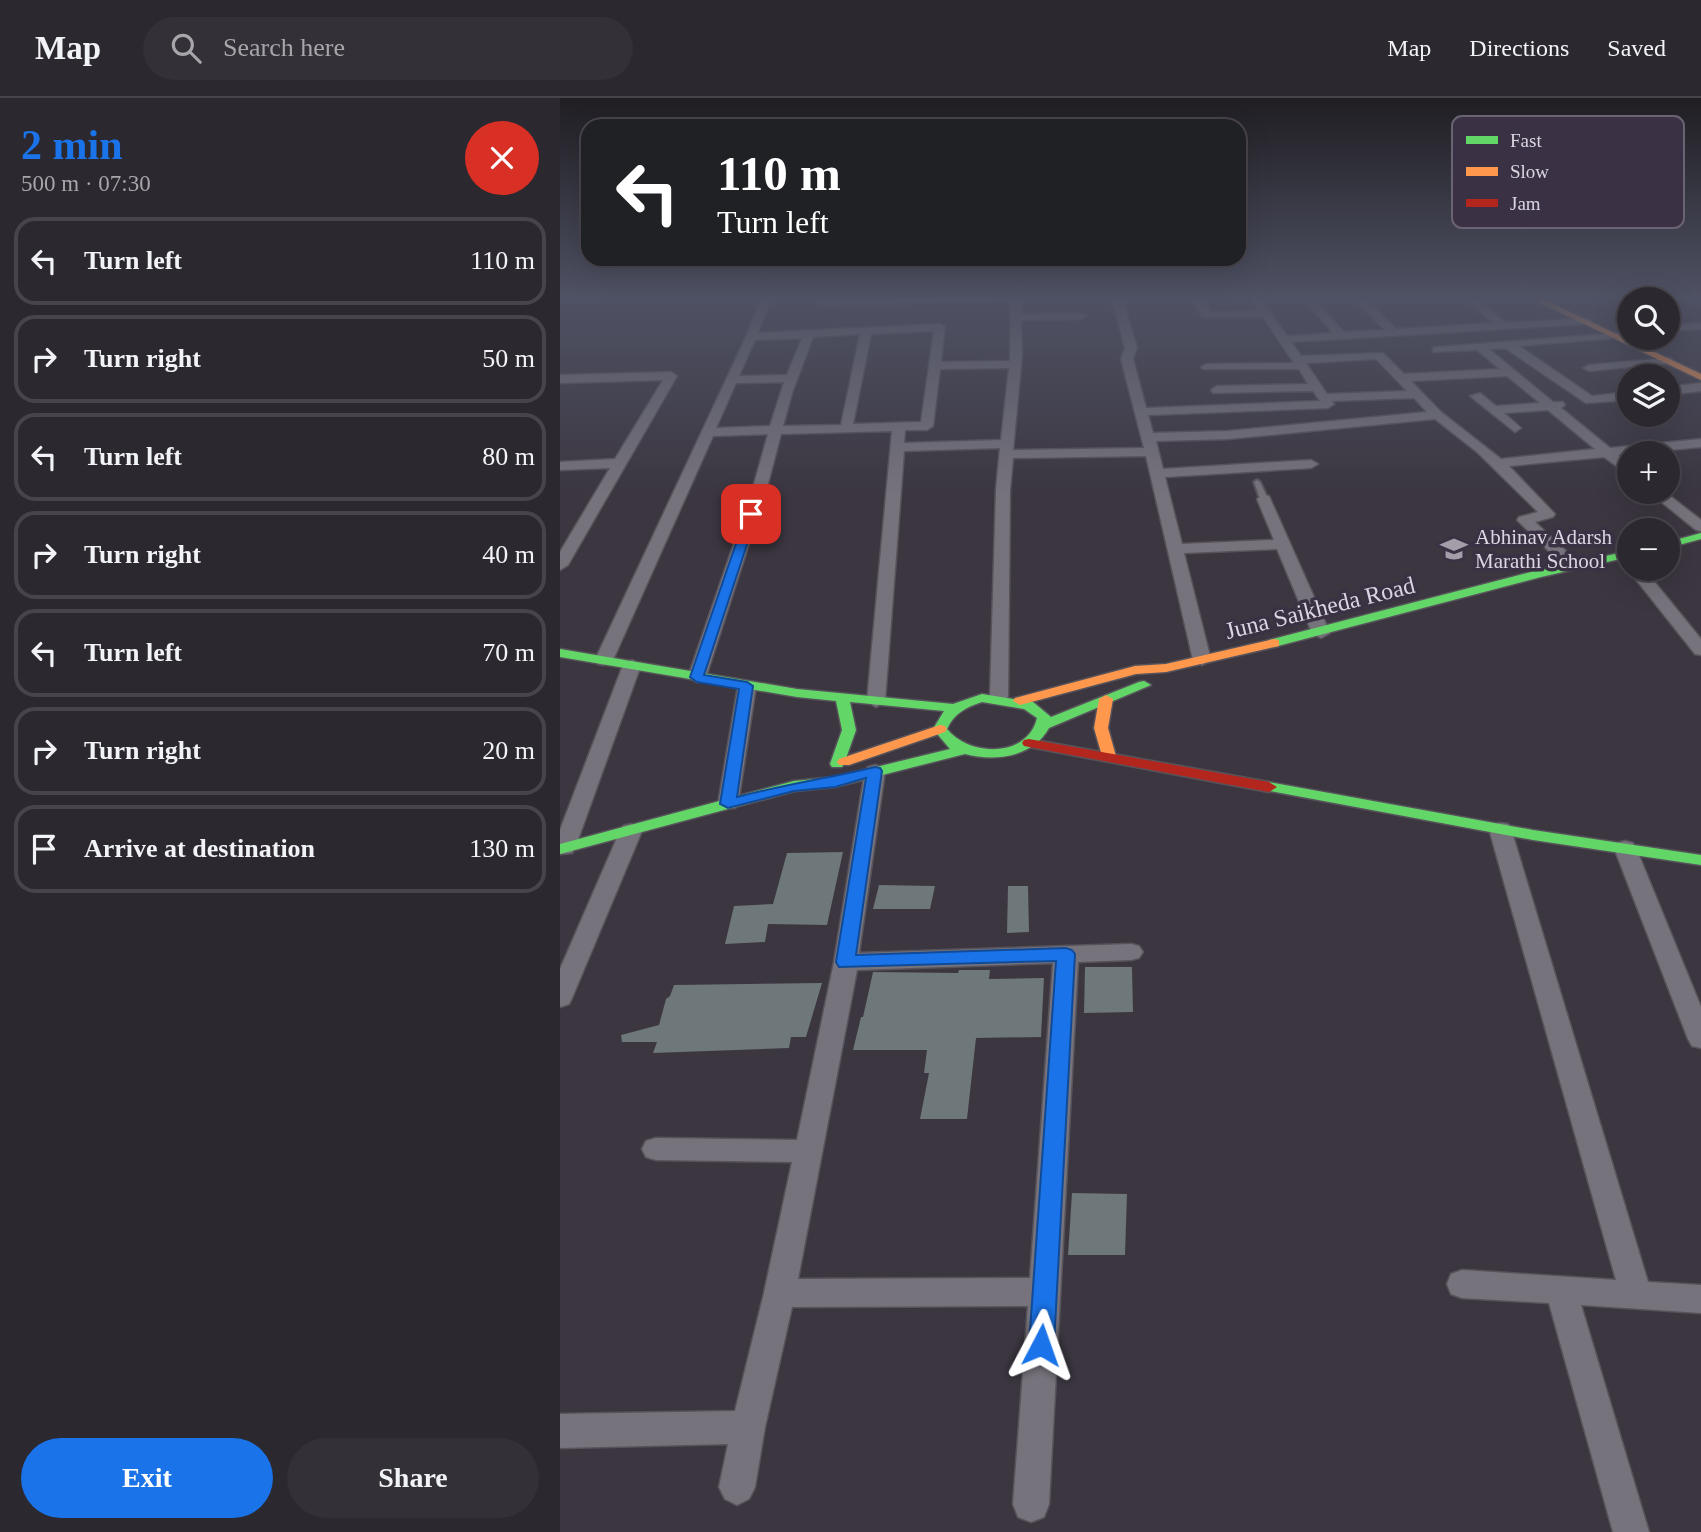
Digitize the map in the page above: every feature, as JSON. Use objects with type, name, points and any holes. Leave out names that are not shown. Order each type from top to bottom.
[{"type":"main road","points":[[1672,363],[1701,377]]},
{"type":"main road","points":[[1680,542],[1701,536]]},
{"type":"main road","name":"Juna Saikheda Road","points":[[1020,701],[1135,670],[1166,668],[1321,633],[1572,565],[1617,561]]},
{"type":"main road","points":[[560,653],[747,686],[954,708]]},
{"type":"main road","points":[[1043,724],[1149,682],[1166,668]]},
{"type":"main road","points":[[963,750],[943,737],[940,729],[946,714],[967,702],[999,697],[1020,701],[1037,710],[1043,724],[1039,734],[1029,743]]},
{"type":"main road","points":[[837,764],[849,730],[842,698]]},
{"type":"main road","points":[[1106,699],[1100,724],[1101,738],[1109,756]]},
{"type":"main road","points":[[794,786],[837,764],[940,729]]},
{"type":"main road","points":[[562,848],[794,786],[835,782],[963,750],[997,752],[1029,743],[1500,829],[1701,860]]},
{"type":"street","points":[[604,660],[740,363]]},
{"type":"street","points":[[697,677],[759,491],[798,363]]},
{"type":"street","points":[[846,429],[859,363]]},
{"type":"street","points":[[708,432],[927,426],[935,363]]},
{"type":"street","points":[[1128,363],[1202,660]]},
{"type":"street","points":[[1142,412],[1328,404],[1300,363],[1207,367]]},
{"type":"street","points":[[1387,363],[1437,415],[1468,435],[1499,463],[1548,514],[1524,520],[1572,565]]},
{"type":"street","points":[[1500,363],[1617,461]]},
{"type":"street","points":[[1535,363],[1590,400]]},
{"type":"street","points":[[1589,368],[1646,363]]},
{"type":"street","points":[[935,366],[1015,364],[1007,449],[999,697]]},
{"type":"street","points":[[1401,378],[1511,372]]},
{"type":"street","points":[[560,379],[671,376],[620,463],[566,543],[560,565]]},
{"type":"street","points":[[732,380],[792,378]]},
{"type":"street","points":[[1680,390],[1701,387]]},
{"type":"street","points":[[1217,390],[1416,394]]},
{"type":"street","points":[[1476,396],[1515,428]]},
{"type":"street","points":[[1495,410],[1617,397]]},
{"type":"street","points":[[897,447],[1007,449],[1150,444],[1437,415]]},
{"type":"street","points":[[876,701],[899,427]]},
{"type":"street","points":[[1499,463],[1701,443]]},
{"type":"street","points":[[560,466],[620,463]]},
{"type":"street","points":[[1157,473],[1311,464]]},
{"type":"street","points":[[1264,499],[1321,633]]},
{"type":"street","points":[[1671,504],[1701,527]]},
{"type":"street","points":[[1175,549],[1282,544]]},
{"type":"street","points":[[1647,581],[1700,646]]},
{"type":"street","points":[[562,848],[632,665]]},
{"type":"street","points":[[728,804],[747,686]]},
{"type":"street","points":[[737,1487],[748,1427],[780,1293],[846,962],[875,771]]},
{"type":"street","points":[[1500,829],[1636,1295]]},
{"type":"street","points":[[560,998],[631,831]]},
{"type":"street","points":[[1625,848],[1701,1040]]},
{"type":"street","points":[[846,962],[1131,952]]},
{"type":"street","points":[[1031,1504],[1066,954]]},
{"type":"street","points":[[656,1149],[807,1151]]},
{"type":"street","points":[[1462,1284],[1701,1299]]},
{"type":"street","points":[[1561,1290],[1632,1532]]},
{"type":"street","points":[[780,1293],[1045,1292]]},
{"type":"street","points":[[560,1432],[748,1427]]},
{"type":"lane","points":[[1256,482],[1264,499]]},
{"type":"building","points":[[843,852],[827,925],[768,924],[765,942],[725,944],[734,906],[773,904],[787,853]]},
{"type":"building","points":[[879,885],[935,886],[930,909],[873,909]]},
{"type":"building","points":[[1008,886],[1028,886],[1029,932],[1007,933]]},
{"type":"building","points":[[1085,967],[1132,967],[1133,1012],[1084,1013]]},
{"type":"building","points":[[959,970],[990,970],[989,979],[1044,978],[1041,1037],[976,1038],[967,1119],[920,1119],[929,1073],[924,1073],[927,1050],[853,1050],[861,1017],[873,972],[958,973]]},
{"type":"building","points":[[822,983],[806,1037],[791,1037],[789,1048],[653,1053],[657,1042],[622,1042],[621,1035],[659,1025],[666,999],[674,985]]},
{"type":"building","points":[[1072,1193],[1127,1194],[1125,1255],[1068,1255]]},
{"type":"traffic: fast","points":[[1680,542],[1701,536]]},
{"type":"traffic: fast","points":[[1274,643],[1617,556]]},
{"type":"traffic: fast","points":[[560,653],[797,693],[954,708]]},
{"type":"traffic: fast","points":[[1043,725],[1144,685]]},
{"type":"traffic: fast","points":[[837,764],[849,730],[842,698]]},
{"type":"traffic: fast","points":[[982,698],[1028,705],[1044,717],[1035,739],[1024,746],[998,753],[971,751],[949,740],[940,729],[946,716],[956,708],[982,698]]},
{"type":"traffic: fast","points":[[560,849],[794,786],[835,782],[963,750]]},
{"type":"traffic: fast","points":[[1269,787],[1533,835],[1701,860]]},
{"type":"traffic: slow","points":[[1671,363],[1701,377]]},
{"type":"traffic: slow","points":[[1020,701],[1135,670],[1166,668],[1274,643]]},
{"type":"traffic: slow","points":[[1106,699],[1101,728],[1109,756]]},
{"type":"traffic: slow","points":[[844,762],[940,729]]},
{"type":"traffic: jam","points":[[1029,743],[1269,787]]},
{"type":"place","name":"Abhinav Adarsh Marathi School","points":[[1454,549]]},
{"type":"route","points":[[751,514],[697,677],[747,686],[728,804],[794,786],[835,782],[875,771],[846,962],[1066,954],[1041,1345]]}]
